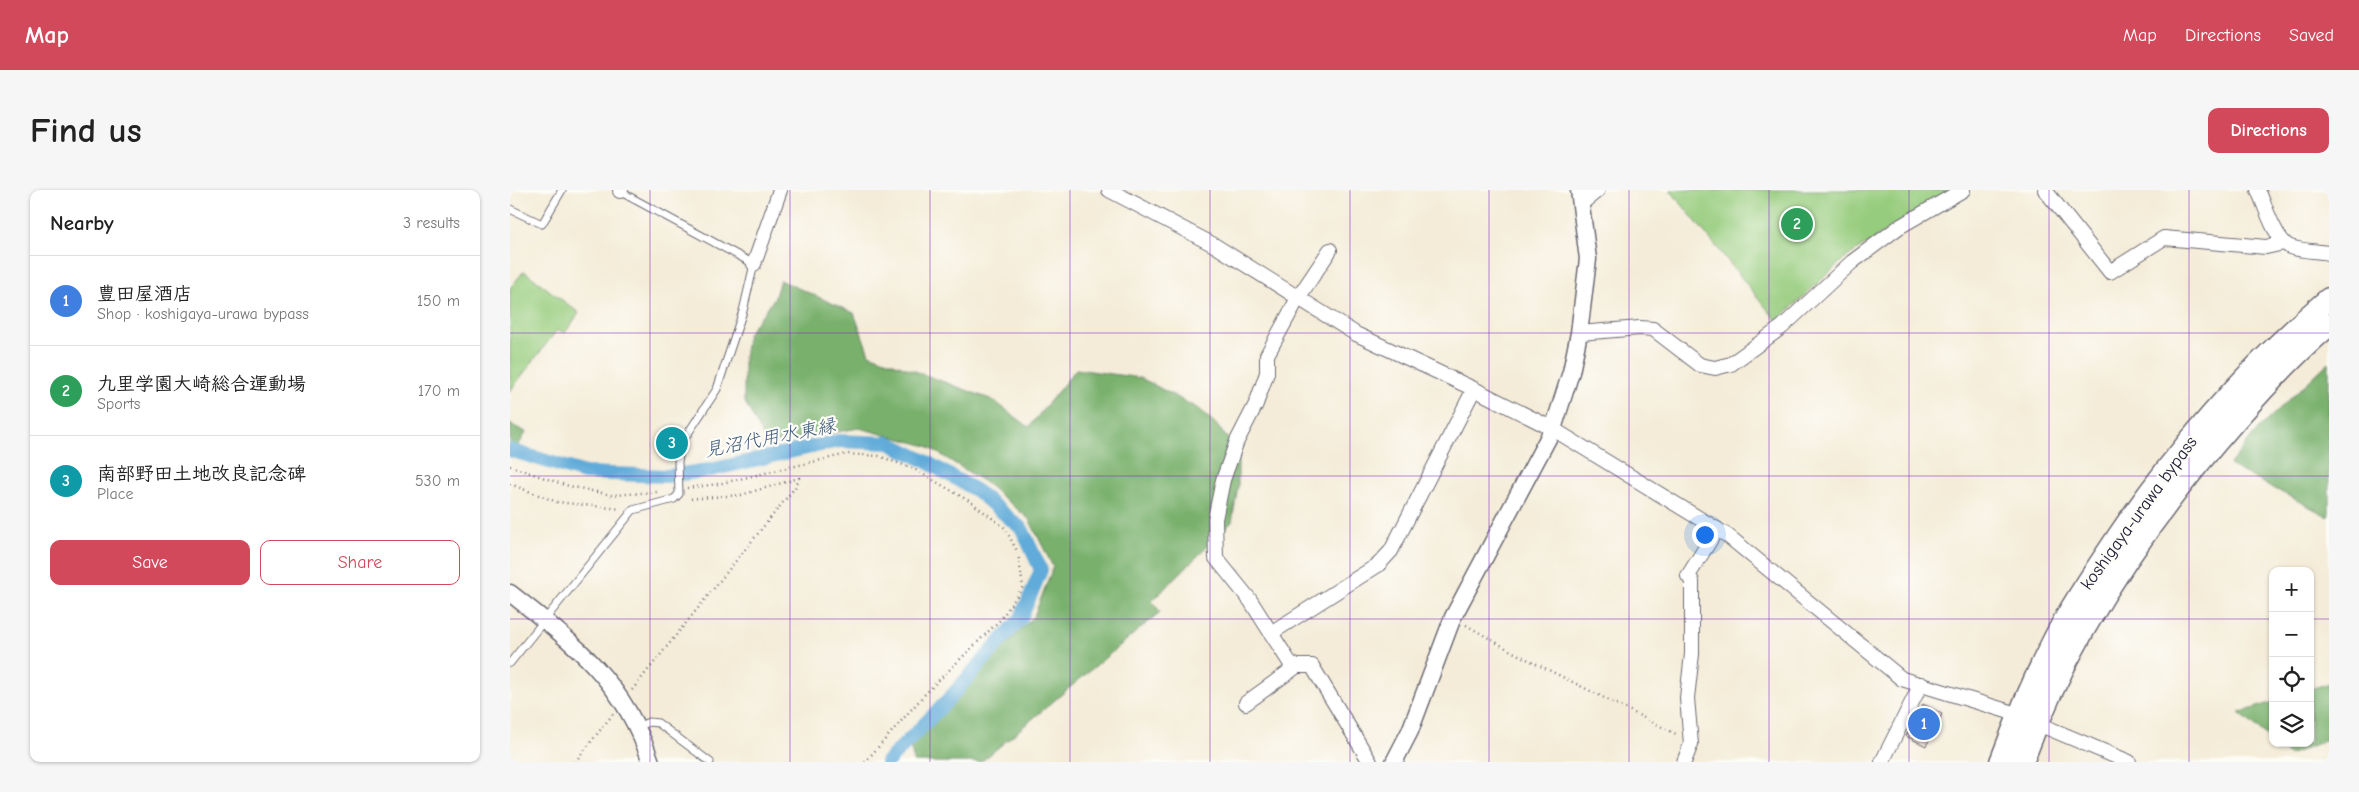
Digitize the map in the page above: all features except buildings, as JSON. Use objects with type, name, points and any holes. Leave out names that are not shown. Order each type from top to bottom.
[{"type":"highway","name":"koshigaya-urawa bypass","points":[[2022,762],[2028,720],[2052,644],[2069,613],[2139,506],[2184,446],[2226,398],[2270,352],[2329,299]]},
{"type":"highway","name":"koshigaya-urawa bypass","points":[[2001,762],[2114,581],[2162,509],[2199,461],[2269,382],[2329,325]]},
{"type":"street","points":[[754,264],[780,190]]},
{"type":"street","points":[[1109,190],[1214,245],[1356,334],[1474,389],[1553,429],[1717,529],[1902,679],[2028,720],[2129,762]]},
{"type":"street","points":[[1394,762],[1410,731],[1453,617],[1553,429],[1571,372],[1579,333],[1588,259],[1580,196],[1598,190]]},
{"type":"street","points":[[1579,333],[1640,328],[1653,329],[1700,365],[1715,368],[1731,364],[1782,327],[1852,262],[1899,227],[1963,190]]},
{"type":"street","points":[[2045,190],[2110,272],[2164,238],[2266,247],[2284,243]]},
{"type":"street","points":[[2258,190],[2273,226],[2284,243],[2291,247],[2329,254]]},
{"type":"street","points":[[1330,250],[1298,298],[1267,355],[1267,373],[1256,404],[1237,441],[1223,480],[1215,519],[1216,558],[1250,600],[1290,663],[1297,666],[1312,666],[1370,762]]},
{"type":"street","points":[[1271,633],[1378,566],[1391,551],[1474,389]]},
{"type":"street","points":[[1684,762],[1691,742],[1688,698],[1692,654],[1692,581],[1688,576],[1717,529]]},
{"type":"street","points":[[510,593],[589,660],[624,701],[651,762]]},
{"type":"street","points":[[1246,703],[1297,666]]},
{"type":"street","points":[[1882,762],[1921,684]]},
{"type":"lane","points":[[510,209],[542,224],[562,190]]},
{"type":"lane","points":[[510,663],[633,510],[677,497],[682,486],[678,462],[681,444],[717,389],[743,311],[754,264],[619,190]]},
{"type":"lane","points":[[637,727],[649,722],[658,723],[710,762]]},
{"type":"path","points":[[682,486],[718,484],[847,454],[879,456],[914,469],[971,502],[1005,528],[1018,553],[1023,587],[1001,619],[925,694],[865,762]]},
{"type":"path","points":[[510,466],[565,486],[611,495],[660,492]]},
{"type":"path","points":[[575,762],[797,485],[799,478],[741,495],[688,500],[677,497]]},
{"type":"path","points":[[510,484],[557,502],[633,510]]},
{"type":"path","points":[[1453,617],[1511,651],[1691,742]]},
{"type":"green space","points":[[1670,190],[1949,190],[1845,258],[1777,321]]},
{"type":"green space","points":[[524,271],[579,313],[565,333],[557,330],[510,391],[510,288]]},
{"type":"green space","points":[[780,280],[854,313],[869,354],[993,400],[1029,427],[1076,369],[1141,378],[1197,408],[1214,422],[1238,451],[1238,487],[1232,522],[1152,601],[1160,612],[981,762],[914,762],[910,745],[1034,616],[1053,567],[1029,519],[986,483],[927,446],[859,428],[767,444],[744,400],[744,358],[748,333],[774,299]]},
{"type":"green space","points":[[2329,362],[2329,517],[2229,465],[2260,427]]},
{"type":"green space","points":[[510,424],[526,432],[515,452],[510,449]]},
{"type":"green space","points":[[2329,683],[2329,739],[2314,745],[2314,702],[2314,688]]},
{"type":"green space","points":[[2269,703],[2269,738],[2239,713]]},
{"type":"green space","points":[[2280,747],[2309,747],[2289,755]]},
{"type":"waterway","name":"見沼代用水東縁","points":[[510,450],[585,473],[667,476],[710,470],[838,441],[889,443],[977,491],[1022,529],[1041,570],[1021,618],[947,701],[887,762]]},
{"type":"place","name":"九里学園大崎総合運動場","points":[[1797,224]]},
{"type":"place","name":"南部野田土地改良記念碑","points":[[672,443]]},
{"type":"place","name":"豊田屋酒店","points":[[1924,724]]}]
